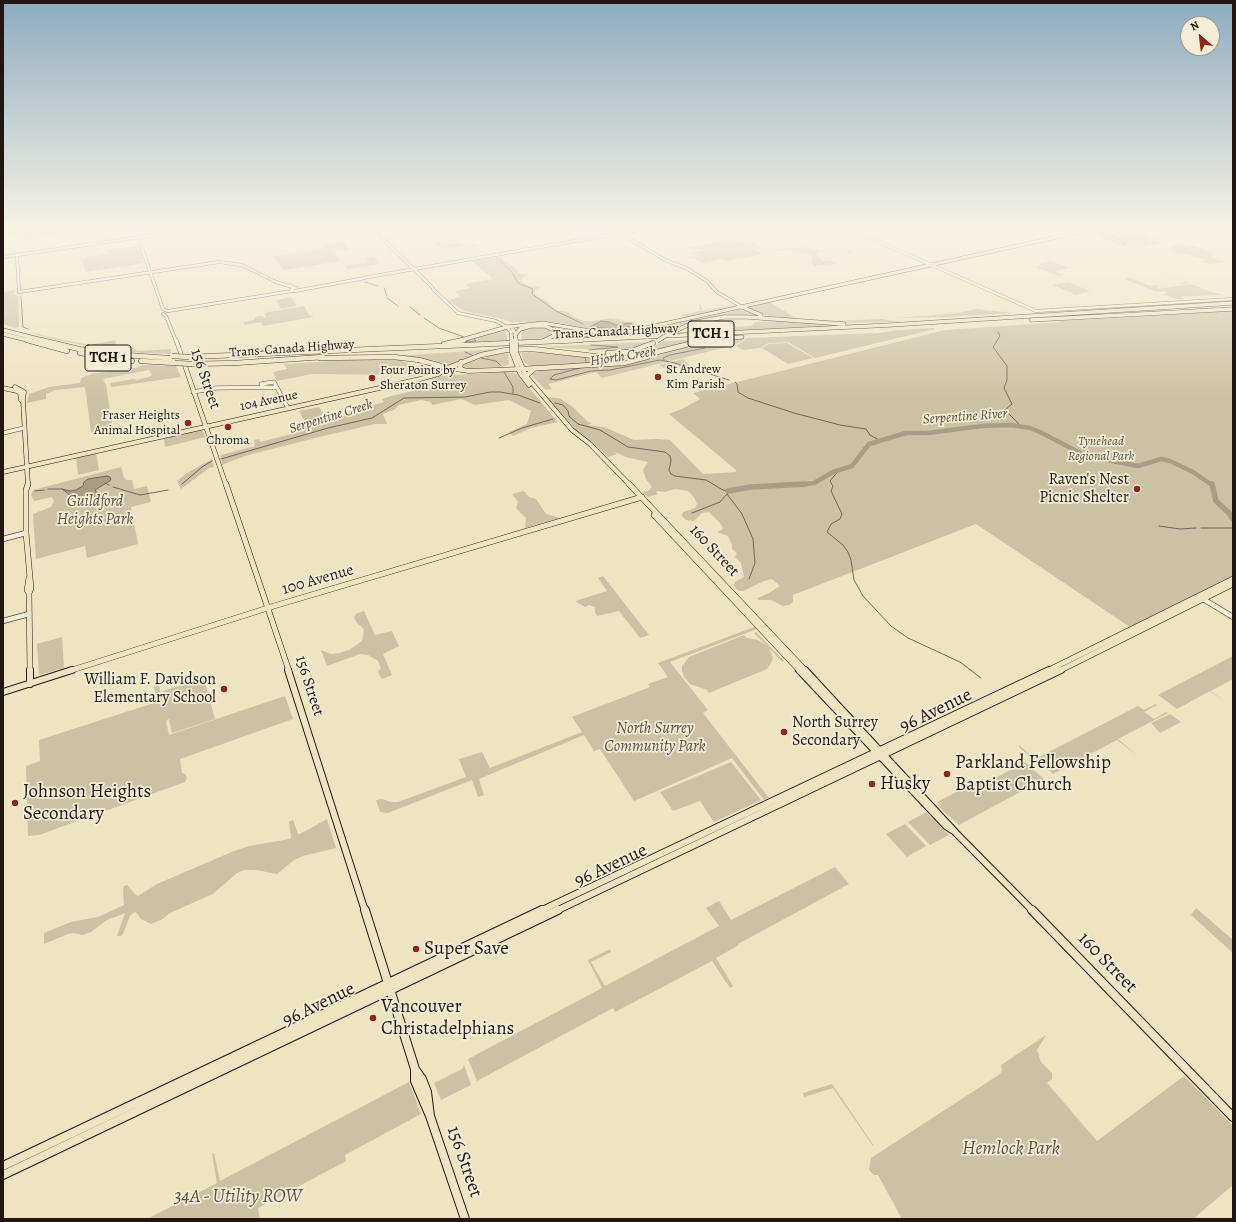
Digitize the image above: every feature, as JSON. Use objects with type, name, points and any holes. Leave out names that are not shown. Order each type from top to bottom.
[{"type":"highway","name":"Trans-Canada Highway","points":[[3,336],[105,358],[192,364],[246,362],[336,354],[353,351],[935,322],[1233,303]]},
{"type":"highway","points":[[742,307],[757,314],[784,320]]},
{"type":"highway","name":"Trans-Canada Highway","points":[[3,330],[39,340],[121,352],[172,356],[336,354],[811,332],[1233,309]]},
{"type":"highway","points":[[573,366],[621,360],[637,353],[675,330],[697,322],[724,317],[747,317],[829,324],[935,322]]},
{"type":"highway","points":[[499,329],[503,323]]},
{"type":"highway","points":[[487,345],[542,341],[551,338],[555,333],[550,327],[537,325],[523,328],[515,333]]},
{"type":"highway","points":[[3,326],[66,344]]},
{"type":"highway","points":[[353,351],[449,343],[510,327]]},
{"type":"highway","points":[[443,371],[480,355],[506,350],[532,349],[617,357],[649,354],[682,345],[720,338],[811,332]]},
{"type":"highway","points":[[39,340],[104,353],[183,360]]},
{"type":"highway","points":[[551,351],[621,353],[641,349],[655,342]]},
{"type":"highway","points":[[42,345],[121,357],[183,360],[336,354]]},
{"type":"highway","points":[[520,369],[624,363],[642,359],[682,345]]},
{"type":"highway","points":[[246,362],[377,356],[407,358],[438,365],[443,371]]},
{"type":"highway","points":[[461,362],[461,370]]},
{"type":"highway","points":[[438,365],[443,371]]},
{"type":"highway","points":[[526,376],[534,368]]},
{"type":"main road","points":[[510,327],[541,324],[565,326],[597,332],[627,332],[829,287]]},
{"type":"main road","points":[[503,323],[524,325]]},
{"type":"main road","points":[[515,333],[517,328],[524,325]]},
{"type":"main road","name":"160 Street","points":[[510,327],[515,333],[515,363],[572,430],[594,447],[946,826],[956,833],[1233,1117]]},
{"type":"main road","name":"160 Street","points":[[510,327],[514,342]]},
{"type":"main road","name":"160 Street","points":[[514,352],[520,369],[570,431],[588,446],[640,497]]},
{"type":"main road","name":"156 Street","points":[[183,360],[268,608],[390,986],[416,1068],[415,1081],[430,1116],[465,1219]]},
{"type":"main road","points":[[504,370],[515,363]]},
{"type":"main road","name":"104 Avenue","points":[[3,471],[205,425],[420,379],[443,371],[520,369]]},
{"type":"main road","points":[[443,371],[461,370]]},
{"type":"main road","points":[[3,387],[19,388],[24,392],[24,428],[21,431],[25,466],[24,488],[26,490],[26,533],[31,589],[29,592],[30,684]]},
{"type":"main road","points":[[3,387],[20,393],[21,400],[23,401]]},
{"type":"main road","name":"100 Avenue","points":[[3,692],[268,608],[640,497]]},
{"type":"main road","name":"96 Avenue","points":[[3,1166],[219,1062],[530,923],[1020,687],[1127,638],[1233,579]]},
{"type":"main road","name":"96 Avenue","points":[[1203,596],[1233,584]]},
{"type":"main road","name":"96 Avenue","points":[[3,1175],[210,1076],[565,899],[880,754]]},
{"type":"main road","points":[[530,923],[534,917],[555,907],[565,899]]},
{"type":"main road","points":[[210,1076],[219,1062]]},
{"type":"street","points":[[19,287],[19,292],[52,287]]},
{"type":"street","name":"156 Street","points":[[156,287],[183,360]]},
{"type":"street","points":[[294,287],[298,289]]},
{"type":"street","points":[[166,312],[310,287]]},
{"type":"street","points":[[713,287],[717,292],[742,307]]},
{"type":"street","points":[[981,287],[1036,311],[1233,299]]},
{"type":"street","name":"160 Street","points":[[433,288],[454,309],[464,315],[503,323],[510,327]]},
{"type":"street","points":[[242,387],[274,382],[288,407]]},
{"type":"street","points":[[193,392],[216,388],[276,387]]},
{"type":"street","points":[[3,433],[24,428]]},
{"type":"street","points":[[3,540],[26,533]]},
{"type":"street","points":[[1203,596],[1233,617]]},
{"type":"street","points":[[3,621],[29,614]]},
{"type":"green space","points":[[469,287],[540,287],[535,290],[535,295],[547,301],[556,310],[568,312],[574,317],[584,321],[595,321],[610,318],[639,324],[642,327],[603,331],[552,322],[511,322],[464,311],[448,300],[461,297],[455,291],[470,288]]},
{"type":"green space","points":[[1058,287],[1080,287],[1090,291],[1076,295]]},
{"type":"green space","points":[[1144,287],[1159,287],[1156,288],[1171,287],[1198,287],[1227,297],[1220,295],[1180,297],[1185,299],[1176,299],[1162,294],[1168,293],[1164,291],[1157,292]]},
{"type":"green space","points":[[15,290],[14,294],[18,296],[19,327],[15,328],[3,324],[3,292]]},
{"type":"green space","points":[[291,297],[297,306],[281,309],[276,300]]},
{"type":"green space","points":[[769,302],[798,319],[836,321],[881,319],[901,322],[830,323],[767,316],[746,308]]},
{"type":"green space","points":[[699,304],[701,305],[702,311],[736,305],[737,307],[687,319],[681,315],[700,311]]},
{"type":"green space","points":[[304,306],[309,315],[314,317],[263,326],[261,322],[245,325],[243,322],[254,320],[254,318],[259,316],[263,316],[264,318],[273,316],[271,313],[272,316],[266,317],[264,313]]},
{"type":"green space","points":[[742,309],[759,316],[707,318],[686,323],[674,329],[657,330],[654,328]]},
{"type":"green space","points":[[976,309],[1014,313],[897,318],[959,313]]},
{"type":"green space","name":"Tynehead Regional Park","points":[[1233,311],[1233,577],[1130,627],[976,524],[793,595],[793,602],[789,605],[783,606],[771,600],[759,600],[757,599],[780,586],[772,579],[764,581],[743,591],[736,589],[734,585],[735,582],[744,577],[741,563],[735,557],[737,553],[732,549],[728,536],[717,532],[723,529],[721,524],[709,512],[702,513],[694,521],[686,520],[682,516],[683,512],[695,508],[697,504],[694,497],[688,491],[675,489],[665,492],[658,491],[656,492],[658,494],[648,497],[642,492],[648,491],[652,487],[646,479],[643,470],[648,462],[626,457],[613,451],[617,454],[608,457],[592,442],[586,440],[545,397],[559,398],[573,407],[588,422],[592,423],[588,425],[604,427],[634,440],[670,440],[703,474],[736,472],[736,470],[669,414],[700,399],[693,393],[945,330],[1062,322],[1060,321]]},
{"type":"green space","points":[[781,321],[829,325],[887,324],[670,335],[676,332],[691,332],[703,328],[751,326],[756,322]]},
{"type":"green space","points":[[552,326],[598,335],[645,331],[658,333],[671,331],[663,335],[545,341],[555,338],[559,333]]},
{"type":"green space","points":[[525,328],[549,328],[553,335],[546,339],[521,342],[522,332]]},
{"type":"green space","points":[[504,329],[507,335],[507,343],[436,346],[463,341]]},
{"type":"green space","points":[[935,329],[815,358],[788,342],[768,343],[760,348],[743,350],[736,346],[747,338],[879,333],[898,330]]},
{"type":"green space","points":[[30,333],[89,345],[115,340],[116,343],[112,349],[133,347],[137,351],[171,349],[171,354],[143,353],[102,348],[62,341]]},
{"type":"green space","points":[[746,338],[735,345],[602,378],[596,372],[548,384],[552,389],[546,390],[532,374],[538,371],[635,362],[709,341]]},
{"type":"green space","points":[[707,339],[639,354],[664,341]]},
{"type":"green space","points":[[652,342],[625,351],[536,347]]},
{"type":"green space","points":[[787,343],[813,358],[788,364],[762,348],[769,344]]},
{"type":"green space","points":[[498,349],[471,356],[446,366],[395,356]]},
{"type":"green space","points":[[530,352],[620,359],[594,363],[530,366],[524,362],[521,353]]},
{"type":"green space","points":[[508,353],[509,364],[505,366],[467,369],[463,367],[466,363]]},
{"type":"green space","points":[[366,359],[397,359],[431,372],[409,377],[406,375],[312,374],[277,381],[273,372],[287,369],[284,364]]},
{"type":"green space","points":[[683,359],[690,365],[667,370],[659,365]]},
{"type":"green space","points":[[142,365],[176,366],[181,377],[111,387],[110,383],[134,379],[136,380],[152,375],[149,370],[103,379],[106,385],[113,430],[91,432],[85,387],[55,390],[46,394],[46,399],[27,403],[29,394],[49,387],[80,383],[81,378],[91,374],[136,368]]},
{"type":"green space","points":[[508,372],[517,374],[558,422],[531,428],[513,436],[509,432],[527,424],[531,411],[509,400],[475,405],[461,399],[432,405],[431,402],[421,400],[399,405],[394,410],[383,414],[387,424],[375,424],[315,438],[245,456],[222,465],[221,455],[255,446],[254,440],[259,439],[260,442],[303,431],[302,427],[329,421],[329,418],[371,407],[364,397],[366,397],[373,405],[384,402],[382,399],[391,396],[425,388],[438,388],[440,383],[436,380],[425,379],[437,376]]},
{"type":"green space","points":[[319,407],[327,420],[306,424],[299,411]]},
{"type":"green space","points":[[202,429],[205,437],[165,447],[164,437]]},
{"type":"green space","points":[[96,453],[99,470],[78,475],[76,457]]},
{"type":"green space","points":[[212,459],[214,467],[209,468],[181,489],[177,481],[187,473]]},
{"type":"green space","name":"Guildford Heights Park","points":[[121,467],[126,480],[132,480],[134,489],[147,486],[151,502],[131,507],[138,544],[87,558],[85,546],[36,559],[33,514],[51,507],[54,501],[52,497],[34,501],[31,495],[33,490]]},
{"type":"green space","points":[[524,491],[529,497],[536,499],[546,514],[560,518],[525,528],[526,518],[516,508],[518,502],[512,494]]},
{"type":"green space","points":[[603,576],[649,635],[640,638],[619,611],[597,616],[595,607],[589,605],[585,607],[575,601],[607,591],[598,578]]},
{"type":"green space","points":[[364,611],[375,635],[392,631],[399,646],[383,654],[392,675],[382,679],[378,672],[381,668],[378,661],[368,655],[360,654],[327,666],[321,650],[331,654],[339,653],[349,650],[362,641],[364,630],[357,623],[354,617],[356,614]]},
{"type":"green space","name":"North Surrey Community Park","points":[[754,627],[757,629],[670,662],[708,710],[703,713],[769,798],[764,800],[732,758],[634,801],[600,749],[594,751],[584,735],[479,779],[484,795],[478,797],[472,780],[388,813],[380,812],[376,800],[382,799],[391,802],[398,802],[466,777],[459,759],[482,752],[490,768],[582,732],[572,717],[650,687],[648,684],[668,677],[658,663]]},
{"type":"green space","points":[[756,632],[784,661],[782,662],[769,648],[773,658],[767,669],[709,693],[707,690],[690,684],[684,677],[682,666],[689,657],[744,635],[747,638],[758,640],[767,646],[754,633]]},
{"type":"green space","points":[[62,637],[64,668],[39,675],[37,644]]},
{"type":"green space","points":[[1233,656],[1233,679],[1211,691],[1228,704],[1210,691],[1177,709],[1158,695]]},
{"type":"green space","points":[[204,678],[215,719],[172,733],[169,719],[166,721],[169,735],[285,696],[293,719],[180,759],[182,773],[185,774],[187,778],[185,782],[39,835],[28,836],[26,766],[40,761],[39,740],[157,702],[154,686],[159,684],[163,706],[167,707],[163,691]]},
{"type":"green space","points":[[1156,704],[1157,705],[1144,712],[1154,719],[1166,712],[1168,713],[1118,739],[1138,756],[1117,740],[1053,774],[1045,767],[1043,768],[1019,747],[1019,745],[1035,759],[1138,706],[1144,710]]},
{"type":"green space","points":[[1170,714],[1181,722],[1160,733],[1151,723]]},
{"type":"green space","points":[[731,762],[761,800],[714,822],[700,801],[673,811],[660,792]]},
{"type":"green space","points":[[1025,762],[1044,779],[959,825],[939,807],[941,806],[937,802],[981,779],[986,783]]},
{"type":"green space","points":[[926,812],[949,835],[930,845],[908,822]]},
{"type":"green space","points":[[327,819],[336,848],[303,856],[294,860],[277,874],[256,870],[244,870],[237,873],[213,894],[170,913],[161,920],[151,924],[141,919],[136,912],[133,913],[130,916],[121,936],[117,936],[125,913],[107,920],[91,932],[83,935],[73,933],[68,934],[44,944],[44,933],[71,922],[98,917],[124,905],[124,886],[127,885],[138,896],[157,884],[234,851],[249,846],[290,839],[289,822],[293,820],[298,834],[300,834]]},
{"type":"green space","points":[[905,824],[926,846],[907,857],[886,834]]},
{"type":"green space","points":[[835,867],[849,884],[738,944],[739,945],[716,958],[733,986],[730,988],[712,961],[615,1012],[613,1008],[477,1081],[468,1059],[602,988],[588,960],[610,949],[611,952],[591,962],[605,986],[719,926],[706,908],[719,901],[731,920]]},
{"type":"green space","points":[[1196,908],[1233,940],[1233,953],[1191,915]]},
{"type":"green space","name":"Hemlock Park","points":[[1046,1035],[1037,1050],[1041,1062],[1052,1073],[1052,1079],[1047,1083],[1097,1141],[1184,1076],[1233,1126],[1233,1185],[1193,1219],[902,1219],[878,1175],[874,1175],[869,1170],[871,1158],[1000,1074],[1002,1070],[1001,1065]]},
{"type":"green space","points":[[464,1065],[471,1085],[441,1100],[434,1083],[462,1069]]},
{"type":"green space","name":"34A - Utility ROW","points":[[409,1082],[421,1114],[345,1155],[346,1161],[258,1208],[260,1219],[147,1219],[217,1183],[212,1154],[214,1153],[220,1181]]},
{"type":"green space","points":[[832,1084],[874,1146],[833,1088],[804,1097],[803,1093]]},
{"type":"shaded area","points":[[601,321],[616,325],[631,323],[634,326],[615,329],[590,327]]},
{"type":"shaded area","points":[[107,476],[110,477],[111,480],[95,490],[97,493],[106,497],[108,502],[107,504],[88,502],[70,505],[69,494],[62,489],[70,491],[76,490],[83,486],[84,482],[88,479]]},
{"type":"waterway","name":"Hjorth Creek","points":[[528,287],[533,289],[532,294],[556,311],[583,324]]},
{"type":"waterway","points":[[384,288],[387,296]]},
{"type":"waterway","points":[[21,296],[23,327],[28,329]]},
{"type":"waterway","points":[[387,298],[398,306]]},
{"type":"waterway","points":[[410,307],[420,315]]},
{"type":"waterway","points":[[424,318],[439,328],[464,337]]},
{"type":"waterway","name":"Hjorth Creek","points":[[579,332],[589,338]]},
{"type":"waterway","points":[[998,332],[1000,336],[993,347],[1007,366],[1007,380],[1004,388],[1012,404],[1005,410],[1018,423],[1019,426]]},
{"type":"waterway","points":[[466,342],[476,341],[474,339]]},
{"type":"waterway","name":"Hjorth Creek","points":[[589,350],[618,347],[591,345]]},
{"type":"waterway","points":[[664,360],[663,358],[670,355],[705,348]]},
{"type":"waterway","points":[[465,352],[472,355]]},
{"type":"waterway","name":"Hjorth Creek","points":[[585,357],[586,362]]},
{"type":"waterway","points":[[481,358],[496,361],[500,365]]},
{"type":"waterway","name":"Hjorth Creek","points":[[580,368],[554,375],[550,379],[556,380],[591,371],[610,370],[660,360],[675,363],[729,380]]},
{"type":"waterway","points":[[504,372],[513,387],[513,393]]},
{"type":"waterway","name":"Hjorth Creek","points":[[735,382],[737,384],[738,392],[748,398],[794,413],[840,425],[866,429],[870,435],[881,441]]},
{"type":"waterway","name":"Serpentine Creek","points":[[221,459],[328,428],[372,418],[404,398],[465,397],[490,392],[500,392],[518,395],[540,403]]},
{"type":"waterway","name":"Serpentine Creek","points":[[555,403],[563,405],[568,411],[569,416],[578,424],[600,430],[628,447],[665,452],[670,456],[671,460],[669,470],[671,474],[675,476],[706,480],[723,490],[728,491],[727,494]]},
{"type":"waterway","points":[[499,438],[522,428],[553,419]]},
{"type":"waterway","name":"Serpentine River","points":[[805,484],[814,483],[833,472],[852,466],[869,444],[906,433],[928,433],[982,426],[1011,425],[1030,428],[1040,432],[1086,456],[1138,466],[1161,459],[1170,461],[1193,472],[1212,485]]},
{"type":"waterway","name":"Serpentine Creek","points":[[182,484],[202,467],[212,461]]},
{"type":"waterway","points":[[839,470],[830,481],[833,486],[831,491],[842,514],[840,519],[831,524],[827,532],[843,545],[848,552],[851,560],[854,580],[863,596],[891,626],[908,638],[960,662],[981,678]]},
{"type":"waterway","name":"Serpentine Creek","points":[[105,483],[109,485]]},
{"type":"waterway","name":"Serpentine River","points":[[728,491],[751,487],[805,484]]},
{"type":"waterway","name":"Serpentine River","points":[[796,485],[805,484]]},
{"type":"waterway","name":"Serpentine River","points":[[1212,484],[1216,501],[1229,513],[1233,519]]},
{"type":"waterway","name":"Serpentine Creek","points":[[113,487],[140,495],[168,490]]},
{"type":"waterway","points":[[48,489],[62,489]]},
{"type":"waterway","points":[[35,491],[44,490]]},
{"type":"waterway","points":[[692,513],[720,502],[727,494]]},
{"type":"waterway","points":[[727,494],[742,514],[753,539],[755,563],[749,579]]},
{"type":"waterway","points":[[1159,526],[1180,529],[1196,528]]},
{"type":"waterway","points":[[1201,528],[1233,528]]},
{"type":"place","name":"St Andrew Kim Parish","points":[[658,377]]},
{"type":"place","name":"Four Points by Sheraton Surrey","points":[[372,378]]},
{"type":"place","name":"Fraser Heights Animal Hospital","points":[[188,423]]},
{"type":"place","name":"Chroma","points":[[228,427]]},
{"type":"place","name":"Raven's Nest Picnic Shelter","points":[[1137,489]]},
{"type":"place","name":"William F. Davidson Elementary School","points":[[224,689]]},
{"type":"place","name":"North Surrey Secondary","points":[[784,732]]},
{"type":"place","name":"Parkland Fellowship Baptist Church","points":[[947,774]]},
{"type":"place","name":"Husky","points":[[872,784]]},
{"type":"place","name":"Johnson Heights Secondary","points":[[15,803]]},
{"type":"place","name":"Super Save","points":[[416,949]]},
{"type":"place","name":"Vancouver Christadelphians","points":[[373,1018]]}]
